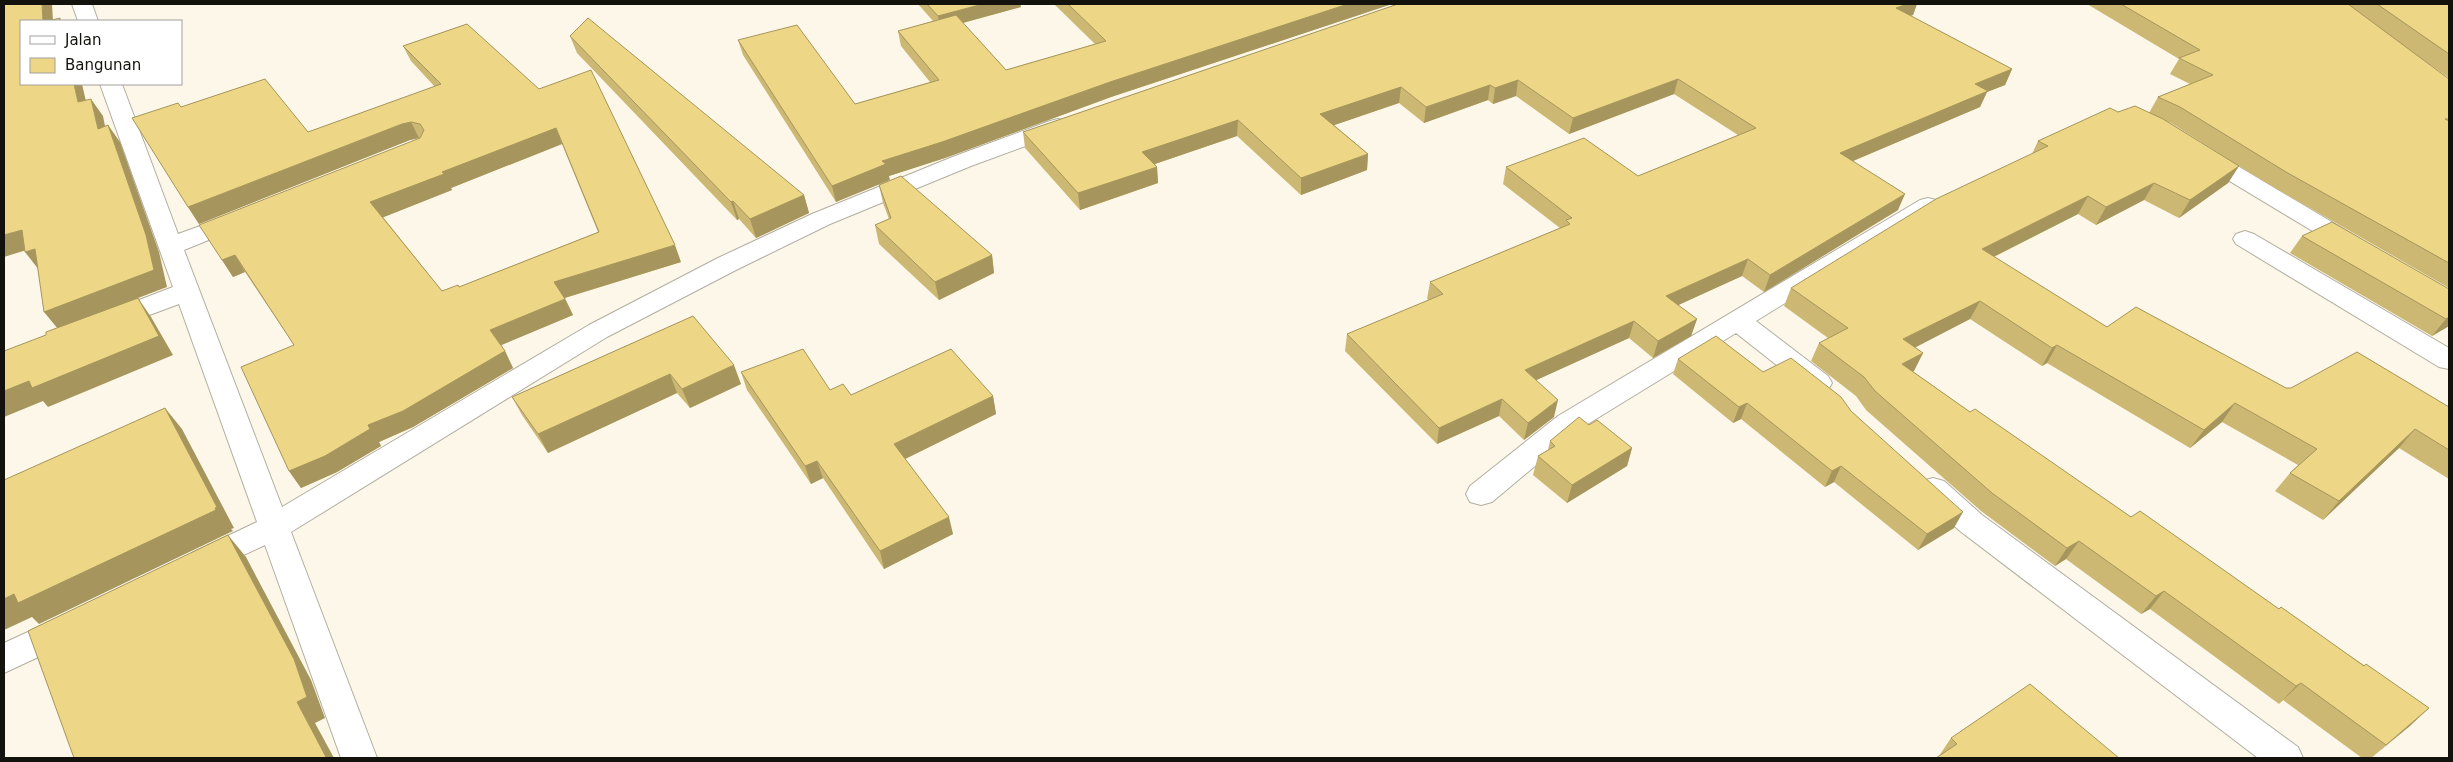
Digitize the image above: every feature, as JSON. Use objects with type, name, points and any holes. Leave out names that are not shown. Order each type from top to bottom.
[{"type":"street","points":[[82,4],[88,20]]},
{"type":"street","points":[[111,85],[359,758]]},
{"type":"street","points":[[178,574],[274,527],[598,331],[727,264],[821,219],[964,161],[1083,117]]},
{"type":"street","points":[[2184,143],[2266,195],[2374,258]]},
{"type":"street","points":[[1481,494],[1568,423],[1645,375],[1694,348],[1736,320],[1888,228],[1946,197]]},
{"type":"street","points":[[171,246],[263,210]]},
{"type":"street","points":[[2245,239],[2449,360]]},
{"type":"street","points":[[86,330],[187,291]]},
{"type":"street","points":[[1736,320],[1837,398]]},
{"type":"street","points":[[1915,473],[1971,523],[2286,758]]},
{"type":"street","points":[[4,659],[82,621]]},
{"type":"building","points":[[4,4],[42,4],[43,20],[20,20],[20,85],[74,85],[78,102],[91,99],[98,129],[108,125],[146,235],[154,270],[44,312],[35,249],[25,252],[22,230],[4,235]]},
{"type":"building","points":[[927,4],[983,4],[938,16]]},
{"type":"building","points":[[1068,4],[1348,4],[1110,82],[942,142],[882,161],[886,164],[832,186],[738,40],[797,25],[855,104],[939,80],[898,31],[956,15],[1006,70],[1106,41]]},
{"type":"building","points":[[1398,4],[1907,4],[1896,8],[2012,69],[1975,84],[1988,91],[1840,153],[1905,194],[1770,275],[1748,259],[1666,296],[1697,319],[1658,341],[1634,321],[1525,370],[1558,400],[1528,423],[1502,399],[1439,428],[1347,334],[1443,294],[1430,282],[1570,224],[1566,220],[1572,218],[1506,167],[1584,138],[1638,176],[1756,128],[1678,79],[1573,118],[1518,80],[1495,88],[1490,85],[1426,107],[1401,87],[1320,114],[1368,154],[1301,178],[1238,120],[1142,152],[1157,167],[1078,193],[1023,132]]},
{"type":"building","points":[[2121,4],[2348,4],[2449,79],[2449,119],[2445,119],[2449,121],[2449,263],[2286,172],[2180,107],[2158,97],[2213,75],[2179,58],[2200,50]]},
{"type":"building","points":[[2377,4],[2449,4],[2449,54]]},
{"type":"building","points":[[588,18],[804,195],[750,219],[733,201],[731,202],[570,36]]},
{"type":"building","points":[[467,24],[539,89],[591,70],[675,245],[554,282],[565,299],[490,330],[505,351],[403,411],[368,425],[370,429],[325,456],[289,471],[241,367],[294,345],[235,255],[222,260],[199,225],[420,138],[424,130],[420,124],[411,122],[402,124],[188,207],[132,118],[178,103],[181,107],[265,79],[308,132],[441,84],[403,46]],"holes":[[[556,128],[599,232],[459,287],[458,285],[442,291],[370,202]]]},
{"type":"building","points":[[2135,106],[2163,119],[2239,166],[2190,200],[2154,183],[2106,207],[2088,196],[1982,249],[2107,327],[2136,307],[2286,388],[2291,388],[2357,352],[2449,407],[2449,450],[2415,429],[2339,501],[2290,473],[2317,449],[2235,403],[2204,430],[2057,345],[2052,348],[1980,301],[1903,339],[1923,353],[1902,364],[1970,412],[1975,409],[2131,517],[2140,511],[2279,609],[2281,607],[2364,666],[2366,664],[2429,708],[2386,745],[2301,683],[2296,686],[2164,591],[2156,596],[2079,541],[2067,548],[1992,493],[1875,391],[1864,377],[1819,343],[1848,328],[1791,288],[1936,199],[2048,146],[2038,141],[2110,108],[2118,112]]},
{"type":"building","points":[[901,176],[992,255],[935,282],[875,225],[891,218],[879,185]]},
{"type":"building","points":[[2332,222],[2449,289],[2449,317],[2446,319],[2302,236]]},
{"type":"building","points":[[138,298],[159,336],[32,388],[29,381],[4,391],[4,351],[46,335],[46,332]]},
{"type":"building","points":[[693,316],[734,365],[682,389],[670,374],[538,434],[512,397]]},
{"type":"building","points":[[1716,336],[1763,372],[1791,358],[1841,397],[1851,411],[1963,512],[1927,534],[1841,466],[1832,471],[1747,403],[1739,407],[1678,359]]},
{"type":"building","points":[[803,349],[830,390],[843,384],[851,395],[951,349],[993,396],[894,444],[949,517],[880,551],[817,461],[805,466],[741,372]]},
{"type":"building","points":[[165,408],[217,507],[215,508],[216,510],[18,603],[14,594],[4,599],[4,480]]},
{"type":"building","points":[[1579,417],[1589,425],[1597,420],[1632,448],[1572,485],[1538,456],[1555,446],[1550,441]]},
{"type":"building","points":[[228,535],[294,659],[307,697],[297,702],[326,757],[74,758],[28,631]]},
{"type":"building","points":[[2030,684],[2119,758],[1936,758],[1957,744],[1951,738]]}]
